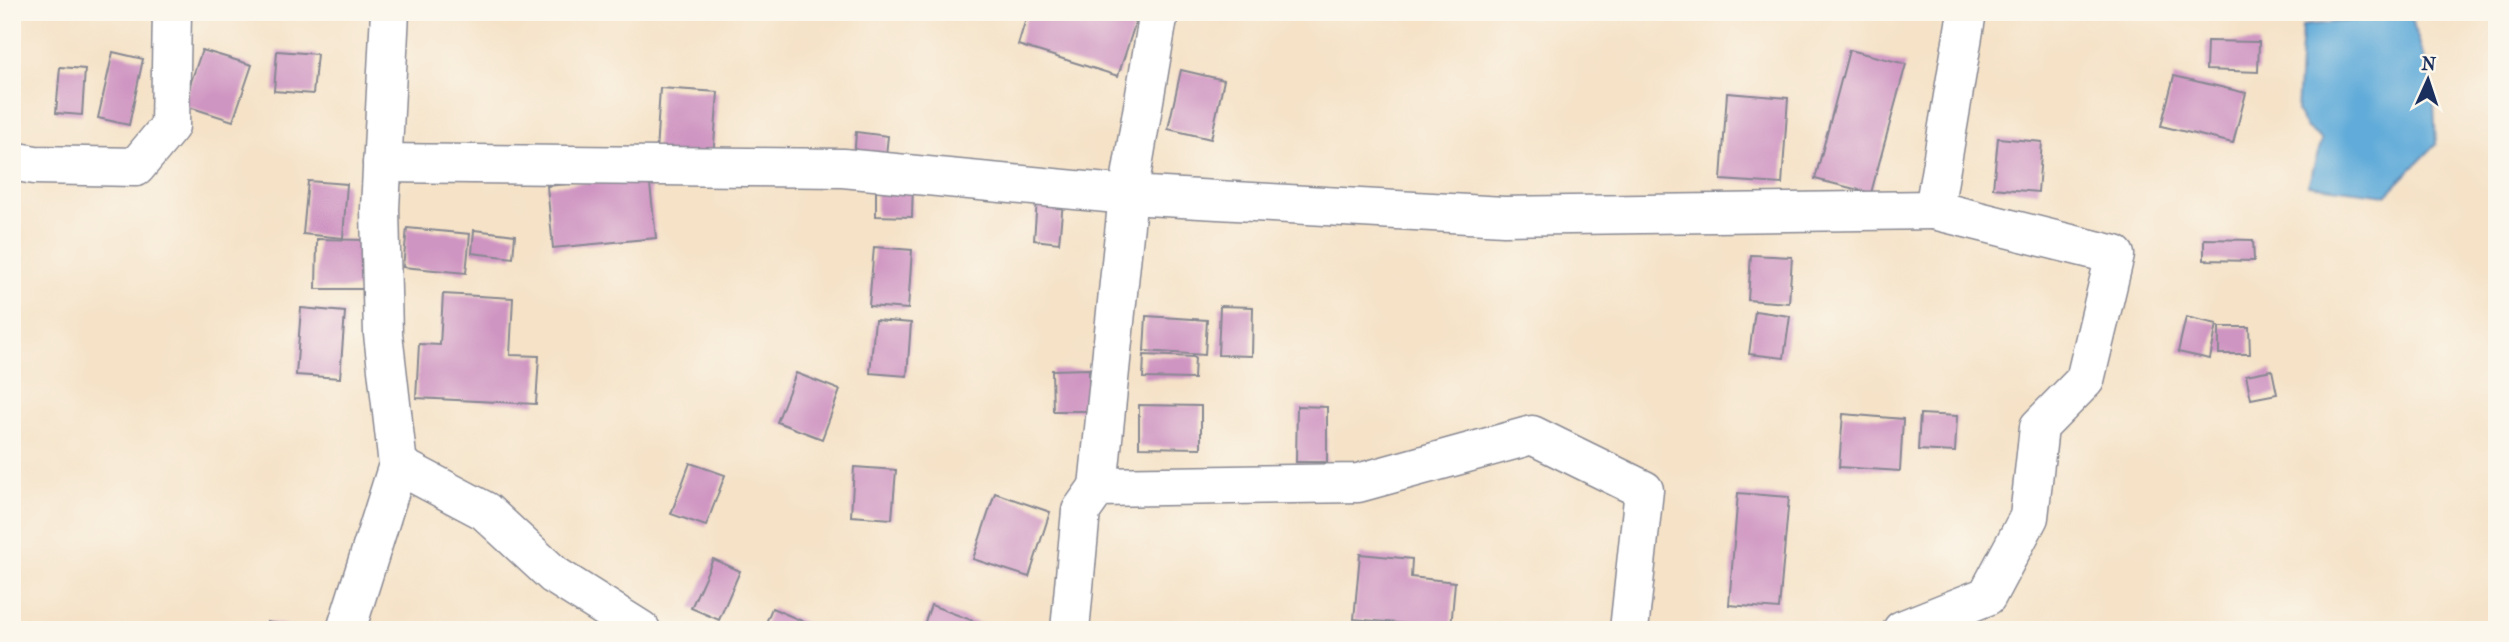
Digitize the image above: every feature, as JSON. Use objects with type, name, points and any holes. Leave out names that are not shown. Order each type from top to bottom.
[{"type":"street","points":[[12,161],[35,165],[136,167],[170,126],[172,12]]},
{"type":"street","points":[[345,630],[398,465],[383,334],[380,209],[390,12]]},
{"type":"street","points":[[1070,630],[1081,511],[1098,487],[1128,195],[1159,12]]},
{"type":"street","points":[[1934,210],[1967,12]]},
{"type":"street","points":[[382,163],[842,168],[1128,195],[1504,216],[1934,210],[2115,256],[2085,380],[2039,427],[2029,517],[1987,596],[1902,630]]},
{"type":"street","points":[[1098,487],[1359,483],[1532,435],[1644,490],[1629,630]]},
{"type":"street","points":[[398,465],[485,511],[554,575],[641,630]]},
{"type":"water","points":[[2410,14],[2433,84],[2436,144],[2386,195],[2308,185],[2322,140],[2306,127],[2297,112],[2302,26]]},
{"type":"building","points":[[1028,12],[1139,12],[1118,76],[1018,45]]},
{"type":"building","points":[[2207,41],[2259,42],[2258,72],[2206,70]]},
{"type":"building","points":[[202,50],[252,65],[233,121],[183,105]]},
{"type":"building","points":[[1849,50],[1906,64],[1871,193],[1815,179]]},
{"type":"building","points":[[277,51],[317,54],[313,94],[274,91]]},
{"type":"building","points":[[113,52],[143,59],[129,125],[98,118]]},
{"type":"building","points":[[60,67],[85,69],[82,115],[56,113]]},
{"type":"building","points":[[1181,70],[1224,80],[1211,139],[1168,129]]},
{"type":"building","points":[[2174,76],[2246,93],[2233,143],[2161,126]]},
{"type":"building","points":[[660,88],[718,92],[713,157],[656,153]]},
{"type":"building","points":[[1727,93],[1788,98],[1782,184],[1721,180]]},
{"type":"building","points":[[856,132],[888,136],[885,164],[854,161]]},
{"type":"building","points":[[1998,138],[2042,142],[2038,192],[1993,188]]},
{"type":"building","points":[[649,176],[656,238],[553,248],[547,186]]},
{"type":"building","points":[[308,181],[347,184],[343,238],[303,234]]},
{"type":"building","points":[[876,181],[913,182],[912,217],[876,216]]},
{"type":"building","points":[[1037,200],[1063,202],[1059,243],[1034,240]]},
{"type":"building","points":[[407,228],[470,234],[466,273],[403,267]]},
{"type":"building","points":[[474,230],[515,235],[513,258],[472,253]]},
{"type":"building","points":[[317,239],[365,240],[364,289],[316,289]]},
{"type":"building","points":[[2204,239],[2253,240],[2254,261],[2204,260]]},
{"type":"building","points":[[874,247],[912,250],[908,309],[869,306]]},
{"type":"building","points":[[1751,255],[1792,257],[1789,303],[1748,300]]},
{"type":"building","points":[[443,294],[513,298],[510,355],[539,356],[536,404],[416,398],[419,344],[440,345]]},
{"type":"building","points":[[1220,306],[1253,307],[1252,356],[1218,355]]},
{"type":"building","points":[[301,308],[345,312],[340,378],[296,375]]},
{"type":"building","points":[[1755,311],[1790,316],[1784,358],[1749,354]]},
{"type":"building","points":[[1146,316],[1207,320],[1205,355],[1144,351]]},
{"type":"building","points":[[2186,317],[2217,324],[2210,359],[2178,352]]},
{"type":"building","points":[[875,320],[911,323],[907,376],[870,373]]},
{"type":"building","points":[[2219,327],[2249,327],[2250,354],[2219,354]]},
{"type":"building","points":[[1144,355],[1195,357],[1194,379],[1143,378]]},
{"type":"building","points":[[1089,369],[1089,411],[1053,411],[1052,370]]},
{"type":"building","points":[[2272,370],[2277,394],[2251,399],[2246,375]]},
{"type":"building","points":[[796,373],[840,390],[822,439],[777,422]]},
{"type":"building","points":[[1139,405],[1201,406],[1201,448],[1139,447]]},
{"type":"building","points":[[1297,406],[1327,407],[1327,462],[1296,462]]},
{"type":"building","points":[[1843,414],[1903,419],[1900,471],[1839,467]]},
{"type":"building","points":[[1920,414],[1957,416],[1955,452],[1918,450]]},
{"type":"building","points":[[690,463],[725,475],[706,526],[671,514]]},
{"type":"building","points":[[854,467],[896,470],[892,519],[851,516]]},
{"type":"building","points":[[995,493],[1050,512],[1029,577],[973,559]]},
{"type":"building","points":[[1738,493],[1789,497],[1779,609],[1729,605]]},
{"type":"building","points":[[1360,554],[1412,559],[1411,577],[1455,582],[1451,628],[1354,619]]},
{"type":"building","points":[[713,559],[740,571],[719,620],[691,608]]},
{"type":"building","points":[[931,605],[987,626],[985,630],[922,630]]},
{"type":"building","points":[[772,608],[818,628],[763,630]]},
{"type":"building","points":[[267,622],[301,628],[301,630],[266,630]]}]
